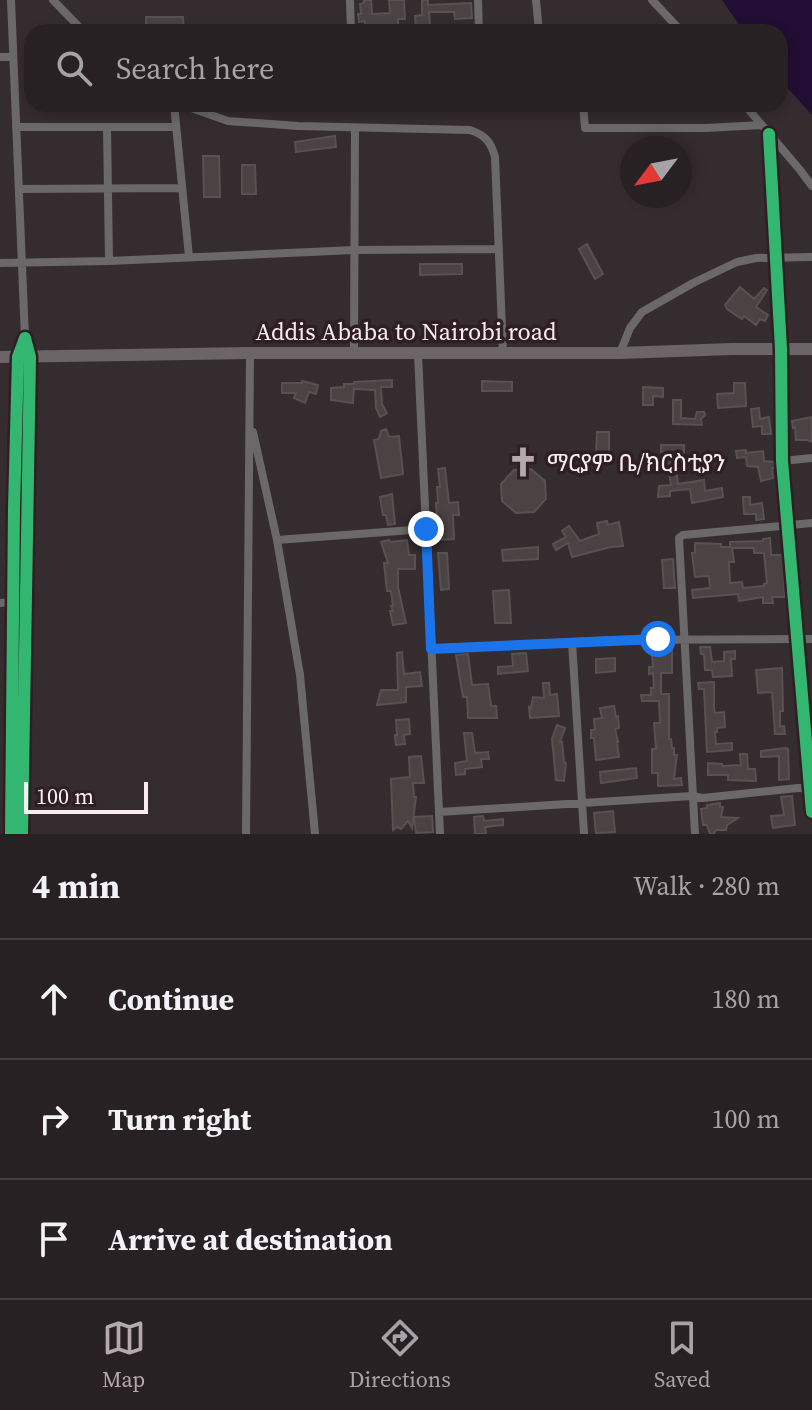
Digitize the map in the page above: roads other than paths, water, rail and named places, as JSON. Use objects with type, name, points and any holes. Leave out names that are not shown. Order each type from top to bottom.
[{"type":"highway","name":"Addis Ababa to Nairobi road","points":[[0,357],[812,349]]},
{"type":"street","points":[[0,832],[11,833],[13,602],[25,338],[11,0]]},
{"type":"street","points":[[53,0],[76,24]]},
{"type":"street","points":[[350,0],[351,24]]},
{"type":"street","points":[[478,0],[479,24]]},
{"type":"street","points":[[536,0],[538,24]]},
{"type":"street","points":[[652,0],[674,24]]},
{"type":"street","points":[[0,57],[13,57]]},
{"type":"street","points":[[177,112],[189,257]]},
{"type":"street","points":[[209,112],[228,121],[470,130],[482,134],[491,145],[495,157],[503,353]]},
{"type":"street","points":[[584,112],[585,128],[761,125]]},
{"type":"street","points":[[750,112],[812,186]]},
{"type":"street","points":[[16,127],[176,127]]},
{"type":"street","points":[[107,127],[109,261]]},
{"type":"street","points":[[354,353],[355,128]]},
{"type":"street","points":[[769,134],[781,349],[782,461],[812,812]]},
{"type":"street","points":[[19,189],[182,188]]},
{"type":"street","points":[[0,263],[355,250],[499,249]]},
{"type":"street","points":[[620,353],[630,328],[642,312],[695,282],[737,262],[776,256],[812,257]]},
{"type":"street","points":[[246,834],[250,353]]},
{"type":"street","points":[[418,354],[440,834]]},
{"type":"street","points":[[22,834],[24,357]]},
{"type":"street","points":[[249,418],[277,540],[300,675],[315,834]]},
{"type":"street","points":[[782,461],[812,458]]},
{"type":"street","points":[[695,834],[679,540],[681,536],[812,523]]},
{"type":"street","points":[[277,540],[426,529]]},
{"type":"street","points":[[0,603],[13,602]]},
{"type":"street","points":[[431,649],[684,638],[812,639]]},
{"type":"street","points":[[572,642],[584,834]]},
{"type":"street","points":[[439,812],[692,796],[703,798],[798,788],[812,794]]},
{"type":"place","name":"ማርያም ቤ/ክርስቲያን","points":[[523,462]]}]
